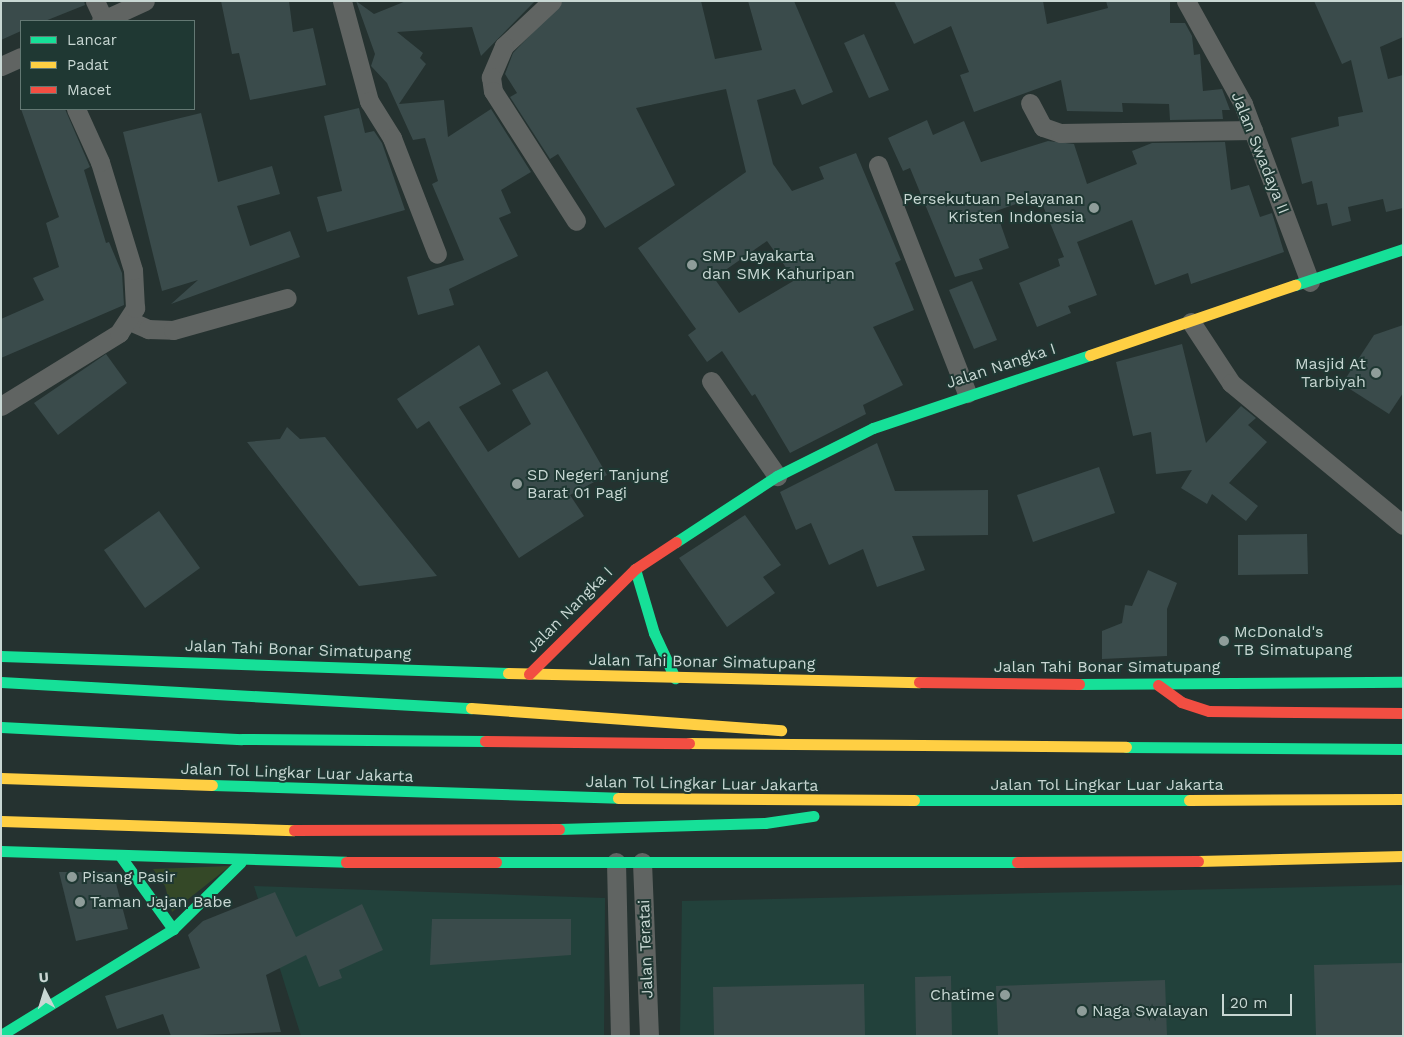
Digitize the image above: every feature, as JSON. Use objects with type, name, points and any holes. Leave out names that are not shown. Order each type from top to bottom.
[{"type":"main road","name":"Jalan Nangka I","points":[[529,674],[634,569],[777,476],[873,428],[967,393],[1191,322],[1403,249]]},
{"type":"main road","name":"Jalan Nangka I","points":[[634,569],[654,633],[675,678]]},
{"type":"main road","name":"Jalan Tahi Bonar Simatupang","points":[[1,656],[675,678],[1158,685],[1403,682]]},
{"type":"main road","points":[[1,682],[694,721],[911,748]]},
{"type":"main road","points":[[1158,685],[1181,702],[1209,711],[1403,713]]},
{"type":"main road","name":"Jalan Tol Lingkar Luar Jakarta","points":[[1,727],[242,739],[911,748],[1403,749]]},
{"type":"main road","name":"Jalan Tol Lingkar Luar Jakarta","points":[[1,778],[270,790],[911,803],[1403,799]]},
{"type":"main road","points":[[1,822],[297,830],[562,829],[765,823],[911,803]]},
{"type":"main road","points":[[1,851],[241,862],[1168,862],[1403,856]]},
{"type":"main road","points":[[121,858],[173,930]]},
{"type":"main road","points":[[1,1034],[173,930],[241,862]]},
{"type":"street","points":[[96,1],[102,20],[145,1]]},
{"type":"street","points":[[342,1],[369,101],[392,138],[437,254]]},
{"type":"street","points":[[552,1],[504,46],[491,77],[493,91],[576,221]]},
{"type":"street","name":"Jalan Swadaya II","points":[[1186,1],[1253,130],[1310,282]]},
{"type":"street","points":[[1,66],[20,57]]},
{"type":"street","points":[[1030,103],[1043,127],[1060,133],[1253,130]]},
{"type":"street","points":[[1,406],[119,333],[130,321],[135,308],[132,270],[100,162],[76,110]]},
{"type":"street","points":[[878,165],[967,393]]},
{"type":"street","points":[[130,321],[148,329],[173,330],[287,298]]},
{"type":"street","points":[[1191,322],[1231,383],[1403,525]]},
{"type":"street","points":[[711,381],[777,476]]},
{"type":"street","name":"Jalan Teratai","points":[[616,862],[620,1036]]},
{"type":"street","name":"Jalan Teratai","points":[[642,862],[649,1036]]},
{"type":"shaded area","points":[[1403,885],[1403,1036],[680,1036],[682,901]]},
{"type":"shaded area","points":[[254,886],[605,898],[604,1036],[301,1036]]},
{"type":"green space","points":[[230,866],[172,912],[165,886],[153,869]]},
{"type":"building","points":[[1,1],[84,1],[85,5],[48,20],[20,20],[20,31],[1,40]]},
{"type":"building","points":[[221,1],[289,1],[293,32],[313,28],[326,85],[250,100],[239,53],[232,54]]},
{"type":"building","points":[[356,1],[374,14],[406,1],[535,1],[481,56],[472,27],[397,32],[423,53],[420,58],[426,64],[399,104],[444,100],[448,137],[491,109],[531,172],[501,190],[511,213],[499,218],[518,256],[449,289],[454,305],[418,315],[407,277],[464,260],[432,184],[438,181],[425,138],[413,140],[387,83],[371,66],[375,54]]},
{"type":"building","points":[[563,1],[701,1],[715,59],[762,50],[748,1],[794,1],[833,92],[802,105],[795,89],[757,100],[773,164],[792,191],[824,179],[819,167],[856,153],[901,260],[895,263],[914,310],[873,327],[903,385],[863,405],[866,414],[790,453],[755,394],[752,396],[722,351],[707,362],[688,335],[696,329],[638,248],[746,172],[726,89],[636,108],[675,185],[605,228],[558,154],[550,159],[510,97],[517,93],[505,74],[513,53]],"holes":[[[767,241],[795,280],[739,313],[714,278]]]},
{"type":"building","points":[[894,1],[1043,1],[1047,24],[1108,8],[1106,1],[1170,1],[1170,23],[1185,23],[1192,36],[1194,55],[1200,54],[1203,91],[1222,89],[1230,110],[1222,110],[1223,119],[1170,120],[1169,104],[1122,103],[1123,112],[1067,111],[1061,80],[974,112],[960,75],[969,72],[951,26],[914,44]]},
{"type":"building","points":[[1314,1],[1403,1],[1403,37],[1380,47],[1388,79],[1403,75],[1403,208],[1386,212],[1383,199],[1348,207],[1351,221],[1332,226],[1327,203],[1317,205],[1312,181],[1302,184],[1291,138],[1339,126],[1338,117],[1363,112],[1351,60],[1342,64]]},
{"type":"building","points":[[864,34],[889,90],[869,98],[844,43]]},
{"type":"building","points":[[359,108],[365,133],[374,131],[382,143],[405,210],[327,232],[317,197],[342,191],[324,116]]},
{"type":"building","points":[[21,110],[65,110],[90,167],[84,170],[106,243],[109,242],[122,273],[124,305],[1,358],[1,319],[44,300],[33,278],[59,267],[46,223],[59,217]]},
{"type":"building","points":[[201,113],[218,182],[272,166],[280,194],[237,206],[250,246],[290,231],[300,257],[171,304],[198,280],[162,291],[123,132]]},
{"type":"building","points":[[927,120],[933,135],[964,121],[981,162],[1048,141],[1074,144],[1087,184],[1137,164],[1132,151],[1152,143],[1225,142],[1231,190],[1249,185],[1260,217],[1272,213],[1284,252],[1191,284],[1188,273],[1155,285],[1132,220],[1077,242],[1097,295],[1068,306],[1071,313],[1037,327],[1019,283],[1060,266],[1058,259],[1064,257],[1039,196],[996,211],[1009,248],[979,259],[983,269],[955,277],[910,168],[903,171],[888,138]]},
{"type":"building","points":[[972,281],[997,340],[974,349],[949,290]]},
{"type":"building","name":"Masjid At Tarbiyah","points":[[1403,325],[1403,393],[1389,414],[1342,384],[1374,335]]},
{"type":"building","points":[[1182,344],[1206,443],[1241,406],[1256,418],[1248,425],[1267,442],[1229,483],[1258,506],[1246,521],[1212,494],[1207,504],[1181,488],[1192,470],[1156,474],[1151,432],[1133,436],[1116,362]]},
{"type":"building","name":"SD Negeri Tanjung Barat 01 Pagi","points":[[479,345],[501,384],[459,407],[488,452],[531,424],[512,390],[547,371],[607,475],[570,495],[584,516],[519,558],[429,421],[417,429],[397,399]]},
{"type":"building","points":[[106,354],[127,383],[58,435],[34,403]]},
{"type":"building","points":[[287,427],[300,439],[325,437],[437,576],[359,586],[247,442],[280,439]]},
{"type":"building","points":[[877,443],[895,491],[988,490],[988,535],[912,536],[925,570],[877,587],[863,549],[829,565],[811,523],[796,530],[780,492]]},
{"type":"building","points":[[1099,467],[1115,513],[1033,542],[1017,495]]},
{"type":"building","points":[[159,511],[200,568],[145,608],[104,550]]},
{"type":"building","points":[[745,515],[781,565],[763,577],[775,593],[727,627],[679,558]]},
{"type":"building","points":[[1307,534],[1308,574],[1238,575],[1238,535]]},
{"type":"building","points":[[1148,570],[1177,583],[1167,609],[1167,656],[1102,659],[1102,631],[1122,623],[1125,605],[1132,606]]},
{"type":"building","points":[[59,872],[113,872],[128,929],[76,941]]},
{"type":"building","points":[[275,892],[296,937],[362,904],[383,950],[339,970],[342,978],[319,987],[306,955],[266,975],[281,1032],[171,1036],[163,1014],[117,1029],[105,996],[200,968],[188,935],[203,921]]},
{"type":"building","points":[[432,919],[571,919],[571,955],[430,965]]},
{"type":"building","points":[[1403,963],[1403,1036],[1316,1036],[1314,965]]},
{"type":"building","points":[[951,976],[952,1036],[916,1036],[915,977]]},
{"type":"building","name":"Naga Swalayan","points":[[1165,980],[1167,1036],[998,1036],[996,986]]},
{"type":"building","points":[[864,984],[865,1036],[714,1036],[713,987]]},
{"type":"traffic: fast","points":[[1295,285],[1403,249]]},
{"type":"traffic: fast","points":[[676,542],[777,476],[873,428],[1090,355]]},
{"type":"traffic: fast","points":[[635,569],[654,633],[675,678]]},
{"type":"traffic: fast","points":[[1,656],[508,673]]},
{"type":"traffic: fast","points":[[1,682],[471,708]]},
{"type":"traffic: fast","points":[[1079,684],[1403,682]]},
{"type":"traffic: fast","points":[[1,727],[242,739],[485,741]]},
{"type":"traffic: fast","points":[[1126,747],[1403,749]]},
{"type":"traffic: fast","points":[[212,785],[618,798]]},
{"type":"traffic: fast","points":[[914,800],[1189,800]]},
{"type":"traffic: fast","points":[[559,829],[765,823],[813,816]]},
{"type":"traffic: fast","points":[[1,851],[346,862]]},
{"type":"traffic: fast","points":[[121,857],[173,929]]},
{"type":"traffic: fast","points":[[1,1035],[173,929],[241,862]]},
{"type":"traffic: fast","points":[[496,862],[1017,862]]},
{"type":"traffic: slow","points":[[1090,355],[1295,285]]},
{"type":"traffic: slow","points":[[508,673],[919,682]]},
{"type":"traffic: slow","points":[[471,708],[781,730]]},
{"type":"traffic: slow","points":[[689,743],[1126,747]]},
{"type":"traffic: slow","points":[[1,778],[212,785]]},
{"type":"traffic: slow","points":[[618,798],[914,800]]},
{"type":"traffic: slow","points":[[1189,800],[1403,799]]},
{"type":"traffic: slow","points":[[1,821],[294,830]]},
{"type":"traffic: slow","points":[[1198,861],[1403,856]]},
{"type":"traffic: jam","points":[[529,674],[635,569],[676,542]]},
{"type":"traffic: jam","points":[[919,682],[1079,684]]},
{"type":"traffic: jam","points":[[1158,685],[1181,702],[1209,711],[1403,713]]},
{"type":"traffic: jam","points":[[485,741],[689,743]]},
{"type":"traffic: jam","points":[[294,830],[559,829]]},
{"type":"traffic: jam","points":[[1017,862],[1198,861]]},
{"type":"traffic: jam","points":[[346,862],[496,862]]},
{"type":"place","name":"Persekutuan Pelayanan Kristen Indonesia","points":[[1094,208]]},
{"type":"place","name":"SMP Jayakarta dan SMK Kahuripan","points":[[692,265]]},
{"type":"place","name":"Masjid At Tarbiyah","points":[[1376,373]]},
{"type":"place","name":"SD Negeri Tanjung Barat 01 Pagi","points":[[517,484]]},
{"type":"place","name":"McDonald's TB Simatupang","points":[[1224,641]]},
{"type":"place","name":"Pisang Pasir","points":[[72,877]]},
{"type":"place","name":"Taman Jajan Babe","points":[[80,902]]},
{"type":"place","name":"Chatime","points":[[1005,995]]},
{"type":"place","name":"Naga Swalayan","points":[[1082,1011]]}]
